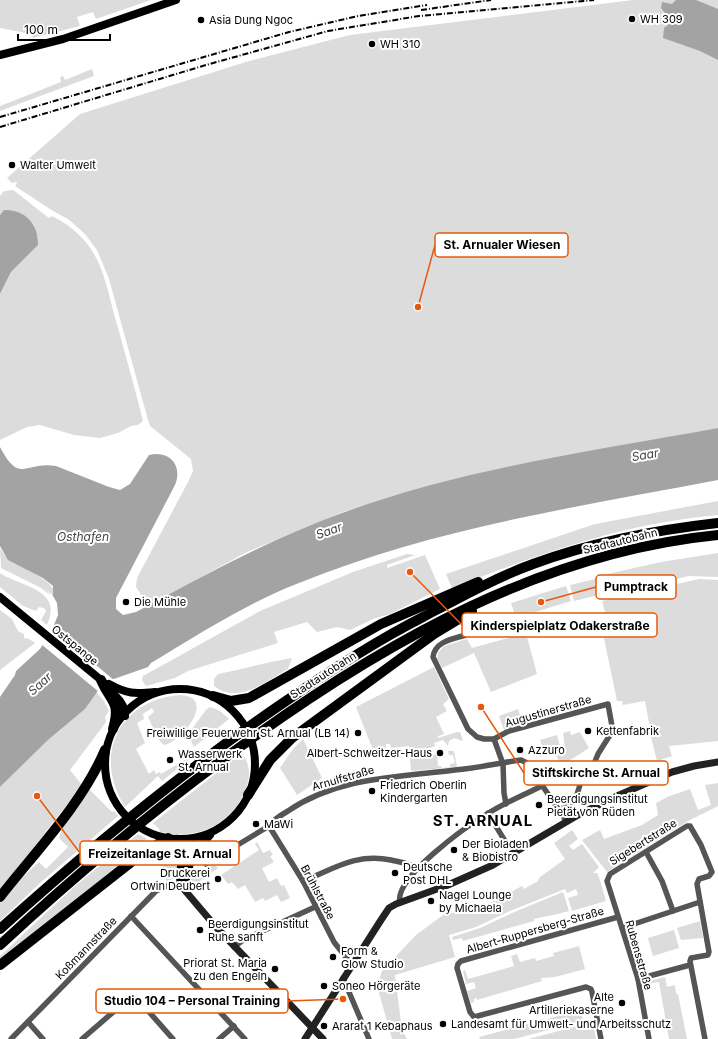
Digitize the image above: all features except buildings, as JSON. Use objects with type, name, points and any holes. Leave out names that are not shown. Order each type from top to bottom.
[{"type":"highway","name":"Stadtautobahn","points":[[0,930],[77,860],[132,814],[260,719],[336,667],[400,628],[512,572],[562,554],[603,542],[661,531],[718,523]]},
{"type":"highway","name":"Stadtautobahn","points":[[0,945],[124,835],[223,759],[304,701],[371,659],[432,624],[484,599],[545,576],[608,555],[668,542],[718,535]]},
{"type":"highway","points":[[213,696],[231,701],[249,698],[381,624],[489,577],[512,572]]},
{"type":"highway","points":[[248,795],[276,753],[308,724],[434,634],[510,590]]},
{"type":"highway","points":[[102,680],[106,690],[117,696],[117,711],[113,729]]},
{"type":"highway","points":[[0,898],[80,794],[97,769],[106,750]]},
{"type":"highway","points":[[0,965],[144,852],[172,839]]},
{"type":"main road","points":[[0,55],[63,39],[176,0]]},
{"type":"main road","name":"Ostspange","points":[[0,598],[102,680]]},
{"type":"main road","points":[[125,716],[123,706],[117,696],[186,689],[213,696],[239,719],[248,735],[255,764],[248,795],[232,818],[199,845],[192,855],[186,879],[182,887]]},
{"type":"main road","points":[[163,691],[139,703],[113,729],[106,750],[105,772],[113,796],[130,820],[140,828],[156,835],[172,839],[198,837],[216,830]]},
{"type":"main road","points":[[172,839],[182,851],[179,878],[182,887]]},
{"type":"street","points":[[466,635],[442,642],[435,650],[434,661],[468,729],[480,738],[494,739],[503,764],[506,804]]},
{"type":"street","name":"Augustinerstraße","points":[[494,739],[509,732],[608,704],[612,726],[610,735],[598,754],[592,769],[581,782],[575,800],[560,810]]},
{"type":"street","name":"Arnulfstraße","points":[[206,864],[269,826],[274,820],[306,800],[318,794],[358,782],[382,777],[444,772],[521,760],[525,761],[542,786]]},
{"type":"street","points":[[305,1039],[389,908],[448,885],[481,870],[599,805],[666,775],[694,766],[718,762]]},
{"type":"street","points":[[400,903],[399,895],[402,888],[425,860],[488,813],[542,786],[567,822]]},
{"type":"street","points":[[488,813],[508,846]]},
{"type":"street","name":"Brühlstraße","points":[[269,826],[303,881],[332,938],[352,965]]},
{"type":"street","name":"Sigebertstraße","points":[[608,877],[687,826],[693,828],[712,872],[709,876],[697,881],[709,952],[708,955],[691,958],[690,965]]},
{"type":"street","points":[[646,852],[662,881],[674,911]]},
{"type":"street","points":[[303,881],[349,861],[371,857],[403,862],[417,868]]},
{"type":"street","name":"Rubensstraße","points":[[608,877],[607,881],[638,979],[649,1039]]},
{"type":"street","name":"Koßmannstraße","points":[[11,1039],[158,889],[167,886],[182,887]]},
{"type":"street","points":[[182,887],[234,947],[323,1039]]},
{"type":"street","points":[[622,928],[700,902]]},
{"type":"street","points":[[234,947],[243,940],[315,907]]},
{"type":"street","points":[[131,916],[246,1039]]},
{"type":"street","name":"Albert-Ruppersberg-Straße","points":[[601,1039],[591,989],[586,987],[474,1017],[470,1012],[457,968],[461,961],[618,917]]},
{"type":"street","points":[[638,979],[690,965],[705,1039]]},
{"type":"street","points":[[344,978],[369,1039]]},
{"type":"street","points":[[135,996],[173,1039]]},
{"type":"street","points":[[82,1039],[126,1001]]},
{"type":"street","points":[[28,1022],[43,1039]]},
{"type":"street","points":[[219,1039],[234,1026]]},
{"type":"shaded area","points":[[0,0],[151,0],[96,19],[93,12],[77,17],[80,26],[33,38],[32,34],[0,28]]},
{"type":"shaded area","points":[[633,0],[718,0],[718,428],[498,469],[386,498],[343,512],[247,552],[153,603],[142,596],[136,587],[137,578],[193,471],[191,459],[150,426],[109,279],[97,250],[85,234],[68,219],[15,186],[17,183],[16,182],[12,183],[7,178],[80,114],[249,61],[350,35]]},
{"type":"shaded area","points":[[92,69],[94,76],[0,111],[0,106],[61,82],[60,77],[63,76],[65,80]]},
{"type":"shaded area","points":[[13,190],[49,218],[52,216],[72,228],[88,245],[98,261],[107,287],[143,421],[138,425],[131,426],[118,433],[100,438],[74,435],[40,425],[27,427],[0,440],[0,294],[11,272],[38,245],[38,236],[4,210],[0,215],[0,196],[4,191]]},
{"type":"shaded area","points":[[718,501],[718,515],[648,525],[582,542],[518,563],[452,588],[446,574],[595,524]]},
{"type":"shaded area","points":[[0,548],[10,559],[46,581],[54,591],[53,596],[47,590],[50,595],[41,588],[1,568]]},
{"type":"shaded area","points":[[718,553],[718,577],[689,576],[599,597],[598,595],[574,601],[570,585],[595,579],[594,577],[661,562]]},
{"type":"shaded area","points":[[407,554],[415,555],[387,565],[387,568],[425,555],[440,589],[390,614],[373,619],[350,630],[337,627],[317,632],[307,622],[274,632],[278,643],[188,671],[175,678],[146,686],[142,680],[143,676],[260,611],[353,572]]},
{"type":"shaded area","points":[[0,573],[29,586],[45,596],[50,604],[51,613],[47,625],[41,620],[46,611],[44,608],[39,607],[36,611],[23,606],[0,587]]},
{"type":"shaded area","points":[[699,579],[718,580],[718,741],[669,746],[672,756],[657,761],[649,729],[645,701],[623,705],[622,701],[617,701],[599,614],[605,612],[602,601]]},
{"type":"shaded area","points":[[566,586],[571,601],[516,618],[511,603]]},
{"type":"shaded area","points":[[0,610],[12,619],[18,631],[24,634],[24,638],[35,643],[0,670]]},
{"type":"shaded area","points":[[526,633],[537,674],[491,692],[474,653],[442,668],[437,658],[438,653],[444,646],[467,639],[472,648]]},
{"type":"shaded area","points":[[292,658],[288,669],[262,685],[252,689],[233,693],[223,691],[214,686],[214,679],[218,674]]},
{"type":"shaded area","points":[[434,667],[449,699],[443,704],[447,711],[436,717],[444,734],[438,736],[438,738],[460,732],[463,741],[454,738],[449,741],[448,746],[443,740],[434,743],[435,746],[430,748],[433,755],[437,754],[438,766],[441,766],[442,768],[450,767],[450,764],[455,763],[453,755],[449,755],[448,751],[454,751],[457,767],[411,771],[409,746],[391,748],[390,744],[386,744],[386,749],[373,750],[356,707]]},
{"type":"shaded area","points":[[96,692],[104,701],[109,711],[105,717],[106,722],[70,770],[82,785],[0,891],[0,787],[48,740],[85,709]]},
{"type":"shaded area","points":[[181,695],[192,698],[196,704],[196,712],[186,729],[179,737],[164,745],[158,739],[148,717],[154,712],[152,708],[143,714],[144,719],[137,723],[145,743],[136,749],[149,774],[154,770],[156,774],[160,772],[161,774],[193,755],[194,756],[162,781],[158,776],[125,807],[115,787],[111,768],[112,750],[117,733],[127,718],[141,707],[159,699]]},
{"type":"shaded area","points":[[210,707],[220,711],[229,719],[194,747],[189,737],[189,733],[206,710]]},
{"type":"shaded area","points":[[518,709],[520,715],[526,714],[528,723],[504,730],[499,716]]},
{"type":"shaded area","points":[[570,731],[571,735],[580,732],[589,748],[561,766],[552,746],[542,747],[540,740],[557,735],[561,750],[565,749],[563,733]]},
{"type":"shaded area","points":[[303,739],[322,778],[297,795],[280,768],[293,749]]},
{"type":"shaded area","points":[[242,753],[247,762],[249,779],[240,801],[232,812],[211,828],[198,832],[172,834],[158,831],[160,830],[153,823]]},
{"type":"shaded area","points":[[718,783],[718,806],[688,821],[607,872],[582,840],[600,830],[604,839],[642,825],[658,815],[656,803],[667,797],[690,789],[698,810],[711,805],[705,785]]},
{"type":"shaded area","points":[[89,789],[118,816],[40,883],[0,921],[0,903],[16,883],[39,862],[46,869],[68,847],[59,838],[65,820]]},
{"type":"shaded area","points":[[572,830],[578,839],[569,846],[573,850],[582,844],[599,867],[593,873],[597,873],[599,877],[606,901],[572,911],[568,898],[578,895],[576,889],[567,893],[565,889],[510,911],[476,927],[449,935],[455,957],[395,975],[402,1030],[407,1039],[392,1039],[379,993],[378,984],[382,971],[416,935],[443,915],[456,912],[456,909],[461,908],[462,914],[488,904],[522,886],[524,889],[538,881],[540,877],[565,859],[554,843]]},
{"type":"shaded area","points":[[138,834],[147,839],[142,844],[144,847],[0,960],[0,956],[74,887]]},
{"type":"shaded area","points":[[257,842],[263,853],[270,850],[273,855],[270,856],[274,862],[262,868],[269,882],[277,878],[281,886],[284,885],[290,898],[281,902],[277,895],[265,901],[263,898],[255,902],[245,885],[238,889],[232,882],[228,884],[221,875],[259,850],[255,844]]},
{"type":"shaded area","points":[[161,849],[172,857],[177,868],[176,877],[167,882],[160,870],[167,862],[165,860],[155,861],[150,853]]},
{"type":"shaded area","points":[[212,865],[218,868],[193,886],[191,879],[193,876]]},
{"type":"shaded area","points":[[563,892],[569,911],[534,919],[534,921],[463,941],[462,938],[453,940],[452,937],[480,928]]},
{"type":"shaded area","points":[[700,921],[703,938],[681,940],[677,928]]},
{"type":"shaded area","points":[[674,930],[679,948],[653,956],[648,938]]},
{"type":"shaded area","points":[[579,946],[585,969],[555,977],[541,978],[542,981],[477,1000],[477,998],[471,1003],[467,991],[476,988],[474,982],[466,984],[463,971],[465,970],[468,979],[514,966],[511,956],[517,954],[520,962],[535,958],[536,961],[554,956],[553,953]]},
{"type":"shaded area","points":[[665,977],[667,987],[675,985],[687,1039],[669,1039],[659,982],[648,984],[649,990],[647,990],[645,982]]},
{"type":"shaded area","points":[[581,1010],[583,1021],[514,1039],[480,1039],[479,1037]]},
{"type":"shaded area","points":[[593,1022],[596,1039],[528,1039]]},
{"type":"water","points":[[676,0],[696,0],[718,9],[718,60],[700,51],[663,38],[664,28],[669,24],[669,18],[661,8],[662,2],[672,4]]},
{"type":"water","points":[[4,210],[18,212],[29,220],[36,231],[38,245],[11,272],[0,294],[0,215]]},
{"type":"water","points":[[718,428],[718,480],[559,510],[454,533],[350,564],[299,583],[242,609],[151,663],[148,667],[111,680],[102,685],[85,709],[48,740],[0,787],[0,697],[15,675],[16,671],[40,649],[52,630],[58,615],[57,603],[53,596],[53,586],[43,578],[8,560],[0,546],[0,447],[7,459],[18,468],[24,469],[46,465],[56,466],[120,490],[130,484],[149,455],[163,455],[169,457],[173,461],[177,472],[175,485],[116,598],[116,609],[123,615],[136,612],[237,559],[289,534],[342,513],[387,498],[434,484],[480,473],[575,453]]},
{"type":"pier","points":[[50,627],[114,680],[99,692],[41,644]]},
{"type":"railway","points":[[421,10],[491,0]]},
{"type":"railway","points":[[0,127],[206,65],[328,31],[419,16],[594,0]]},
{"type":"railway","points":[[0,117],[289,32],[358,16],[427,5]]},
{"type":"place","name":"WH 309","points":[[632,19]]},
{"type":"place","name":"Asia Dung Ngoc","points":[[201,20]]},
{"type":"place","name":"WH 310","points":[[372,44]]},
{"type":"place","name":"Walter Umwelt","points":[[12,165]]},
{"type":"place","name":"St. Arnualer Wiesen","points":[[418,307]]},
{"type":"place","name":"Kinderspielplatz Odakerstraße","points":[[410,572]]},
{"type":"place","name":"Die Mühle","points":[[126,602]]},
{"type":"place","name":"Pumptrack","points":[[541,602]]},
{"type":"place","name":"Stiftskirche St. Arnual","points":[[481,707]]},
{"type":"place","name":"Kettenfabrik","points":[[588,731]]},
{"type":"place","name":"Freiwillige Feuerwehr St. Arnual (LB 14)","points":[[358,733]]},
{"type":"place","name":"Azzuro","points":[[520,750]]},
{"type":"place","name":"Albert-Schweitzer-Haus","points":[[440,753]]},
{"type":"place","name":"Wasserwerk St. Arnual","points":[[170,760]]},
{"type":"place","name":"Friedrich Oberlin Kindergarten","points":[[372,791]]},
{"type":"place","name":"Freizeitanlage St. Arnual","points":[[37,796]]},
{"type":"place","name":"Beerdigungsinstitut Pietät von Rüden","points":[[539,805]]},
{"type":"place","name":"MaWi","points":[[256,824]]},
{"type":"place","name":"Der Bioladen & Biobistro","points":[[454,850]]},
{"type":"place","name":"Deutsche Post DHL","points":[[395,873]]},
{"type":"place","name":"Druckerei Ortwin Deubert","points":[[218,879]]},
{"type":"place","name":"Nagel Lounge by Michaela","points":[[431,901]]},
{"type":"place","name":"Beerdigungsinstitut Ruhe sanft","points":[[200,930]]},
{"type":"place","name":"Form & Glow Studio","points":[[333,957]]},
{"type":"place","name":"Priorat St. Maria zu den Engeln","points":[[275,969]]},
{"type":"place","name":"Soneo Hörgeräte","points":[[324,986]]},
{"type":"place","name":"Studio 104 – Personal Training","points":[[343,999]]},
{"type":"place","name":"Alte Artilleriekaserne","points":[[622,1003]]},
{"type":"place","name":"Landesamt für Umwelt- und Arbeitsschutz","points":[[443,1024]]},
{"type":"place","name":"Ararat 1 Kebaphaus","points":[[324,1026]]},
{"type":"district","name":"ST. ARNUAL","points":[[483,821]]},
{"type":"water label","name":"Saar","points":[[645,455]]},
{"type":"water label","name":"Saar","points":[[329,531]]},
{"type":"water label","name":"Osthafen","points":[[83,537]]},
{"type":"water label","name":"Saar","points":[[40,684]]}]
